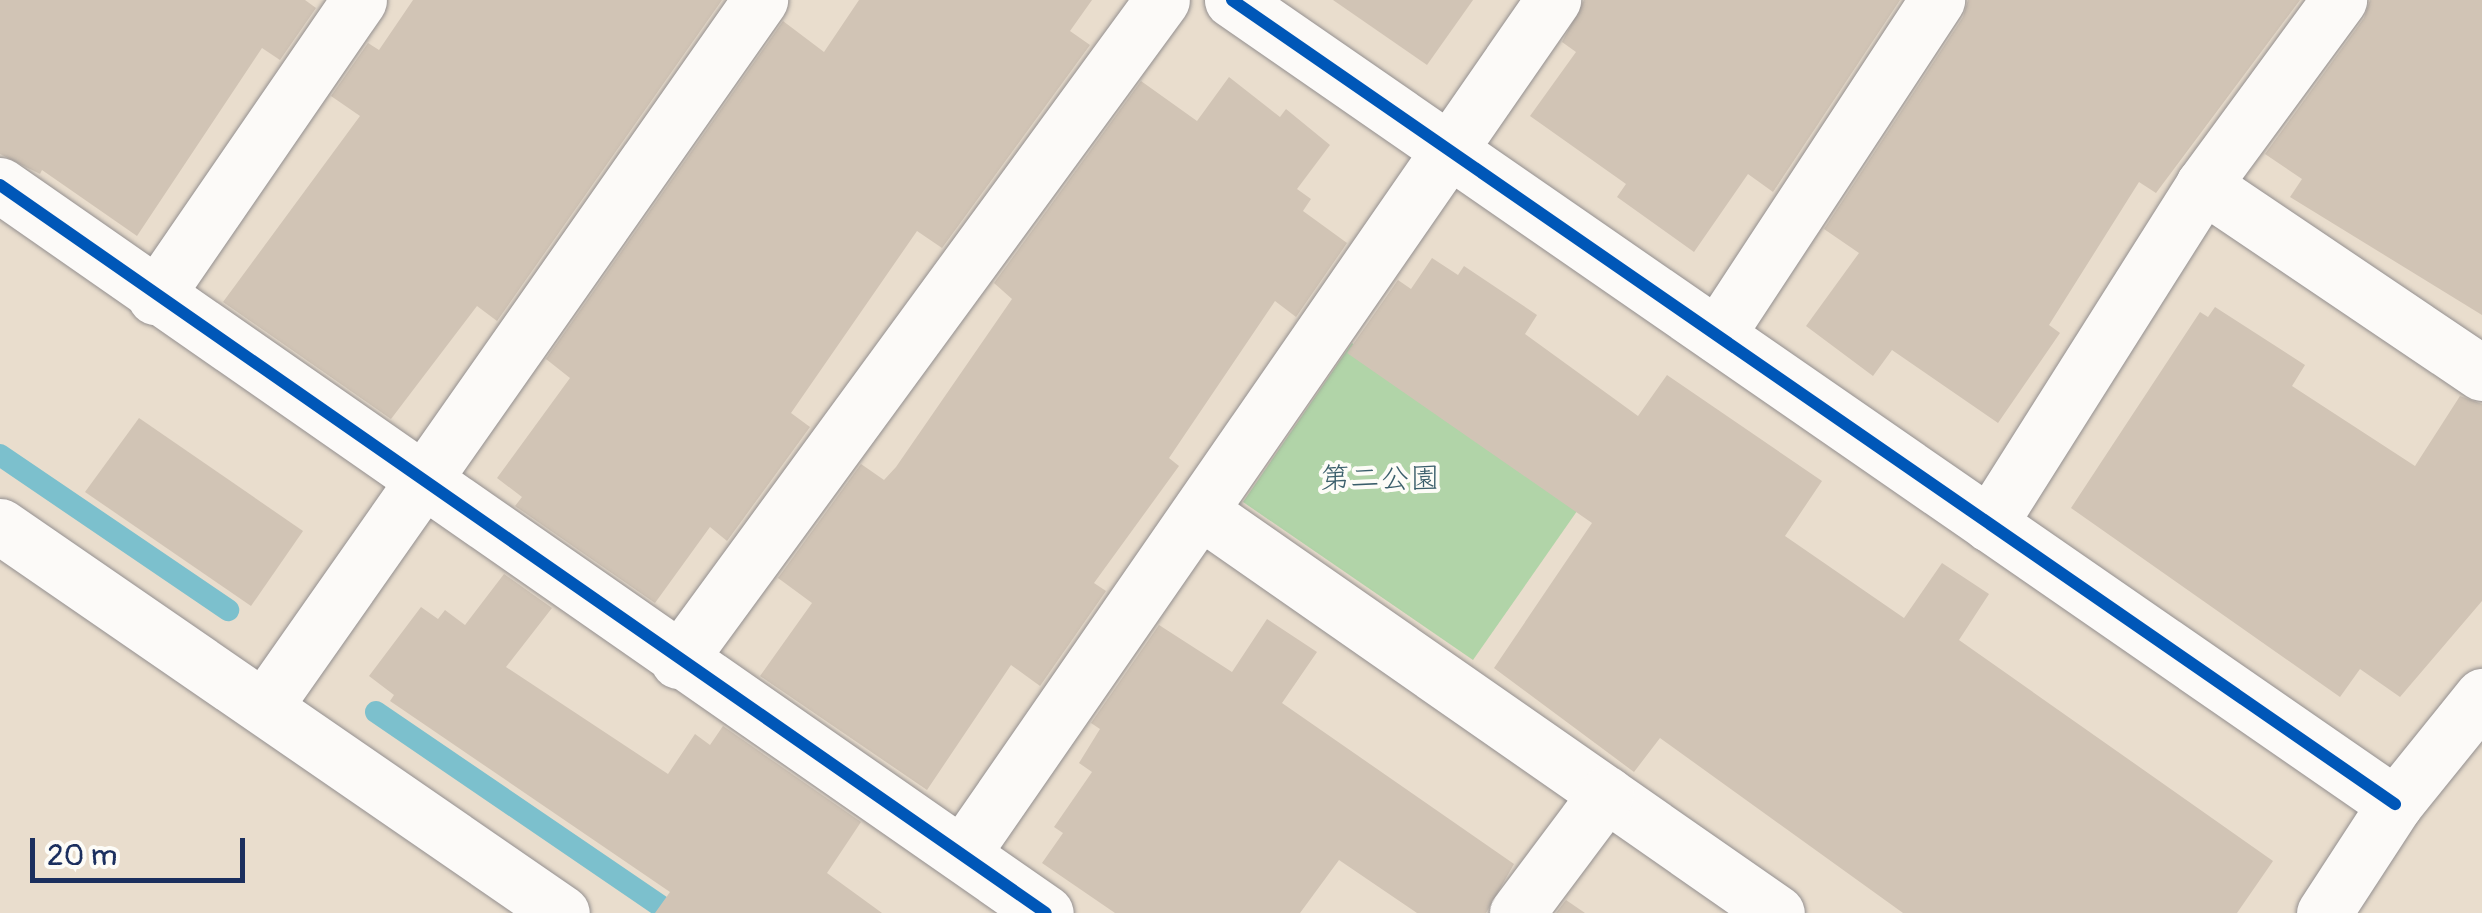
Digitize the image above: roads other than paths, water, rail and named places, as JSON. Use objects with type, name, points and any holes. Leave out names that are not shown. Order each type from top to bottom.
[{"type":"street","points":[[156,297],[359,0]]},
{"type":"street","points":[[264,707],[760,0]]},
{"type":"street","points":[[678,661],[1162,0]]},
{"type":"street","points":[[1232,0],[2395,804]]},
{"type":"street","points":[[962,854],[1554,0]]},
{"type":"street","points":[[1717,336],[1937,0]]},
{"type":"street","points":[[1989,524],[2202,184],[2339,0]]},
{"type":"street","points":[[2202,184],[2482,373]]},
{"type":"street","points":[[0,186],[422,484],[1046,913]]},
{"type":"street","points":[[1200,511],[1777,913]]},
{"type":"street","points":[[0,526],[562,913]]},
{"type":"street","points":[[2324,913],[2395,804],[2482,696]]},
{"type":"street","points":[[1517,913],[1606,794]]},
{"type":"waterway","points":[[0,455],[228,610]]},
{"type":"waterway","points":[[376,712],[671,913]]},
{"type":"park label","name":"第二公園","points":[[1380,479]]}]
